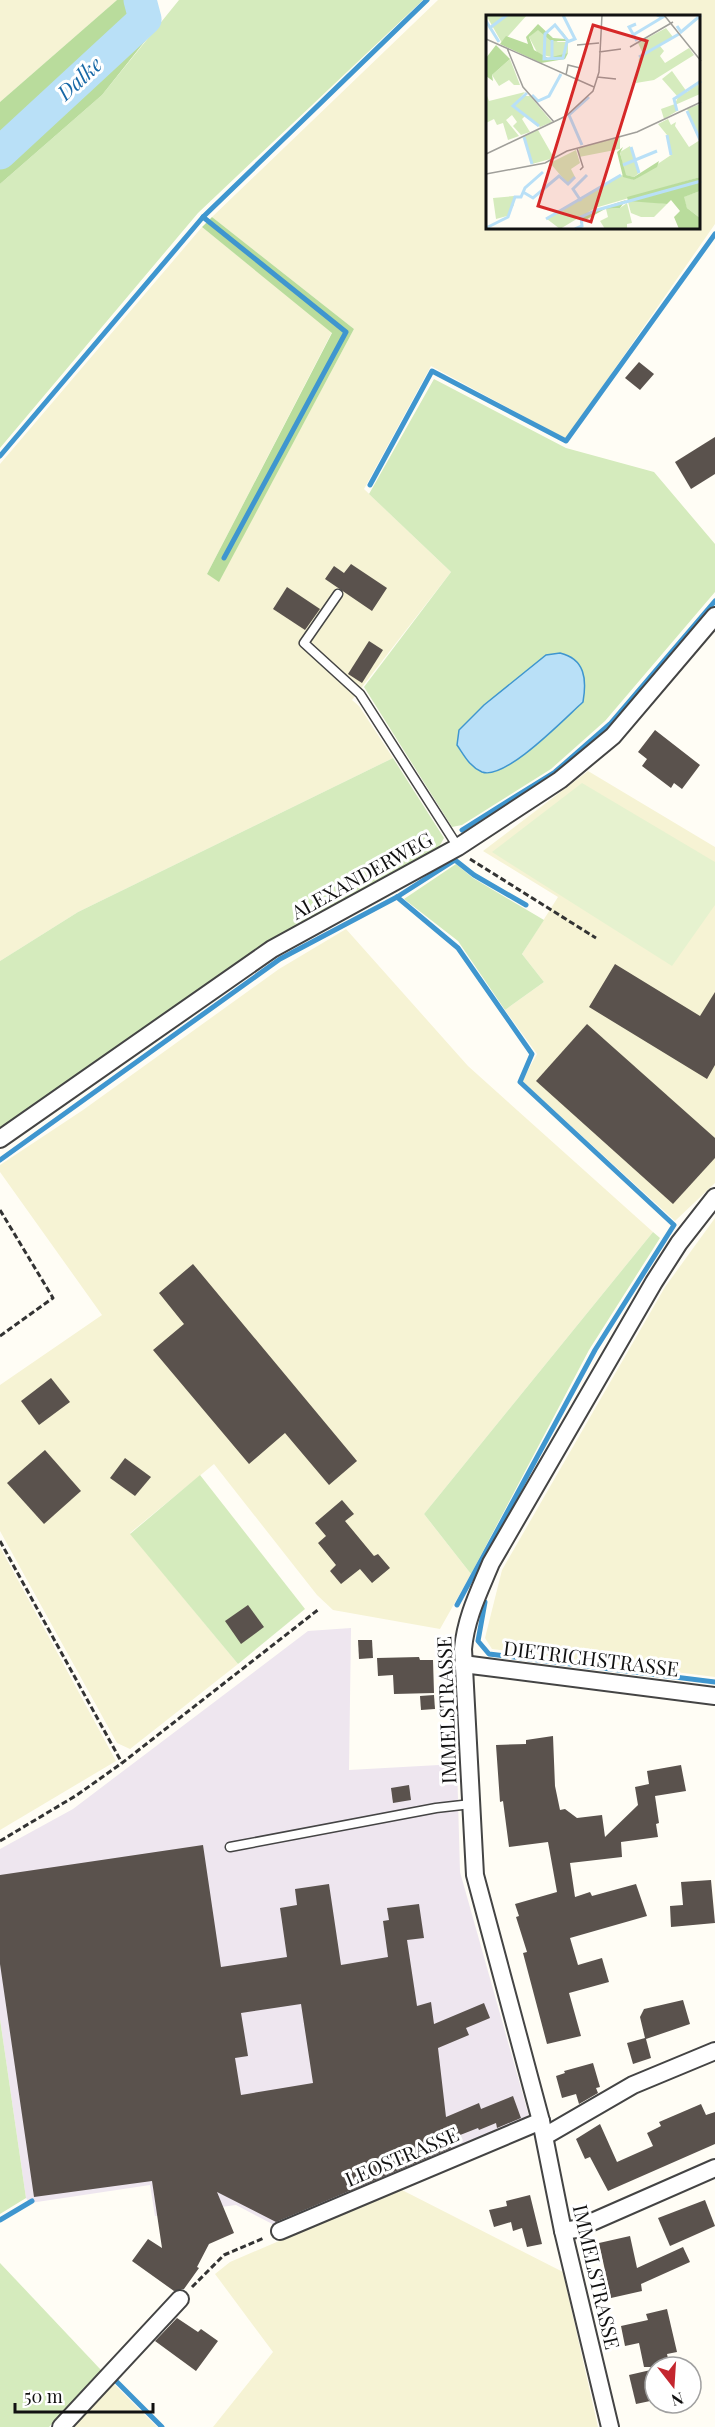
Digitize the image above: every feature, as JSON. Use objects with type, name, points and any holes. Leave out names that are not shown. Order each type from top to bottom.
[{"type":"street","name":"ALEXANDERWEG","points":[[0,1139],[272,949],[458,847],[560,780],[614,736],[715,616]]},
{"type":"street","name":"IMMELSTRASSE","points":[[610,2427],[563,2231],[543,2128],[474,1875],[463,1664],[465,1628],[491,1563],[654,1282],[679,1243],[715,1197]]},
{"type":"street","name":"DIETRICHSTRASSE","points":[[463,1664],[715,1696]]},
{"type":"street","points":[[543,2128],[633,2085],[715,2051]]},
{"type":"street","name":"LEOSTRASSE","points":[[280,2231],[543,2128]]},
{"type":"street","points":[[563,2231],[576,2229],[715,2168]]},
{"type":"street","points":[[61,2427],[180,2299]]},
{"type":"lane","points":[[338,594],[304,643],[360,694],[458,847]]},
{"type":"lane","points":[[230,1847],[436,1808],[471,1804]]},
{"type":"path","points":[[458,847],[472,862],[596,938]]},
{"type":"path","points":[[0,1210],[53,1298],[0,1336]]},
{"type":"path","points":[[0,1541],[123,1763]]},
{"type":"path","points":[[0,1841],[76,1795],[123,1763],[319,1609]]},
{"type":"path","points":[[180,2299],[224,2255],[280,2231]]},
{"type":"shaded area","points":[[0,0],[117,0],[0,102]]},
{"type":"shaded area","points":[[438,0],[715,0],[715,224],[566,439],[431,366],[364,489],[451,572],[352,700],[359,706],[393,758],[78,912],[0,961],[0,464],[202,227],[332,332],[207,574],[219,581],[354,329],[212,217]]},
{"type":"shaded area","points":[[588,771],[715,847],[715,1183],[675,1221],[522,1081],[537,1054],[505,1010],[544,982],[522,954],[558,897],[483,851]]},
{"type":"shaded area","points":[[346,929],[468,1066],[653,1232],[424,1514],[471,1574],[440,1629],[333,1610],[317,1595],[214,1464],[130,1533],[238,1664],[130,1749],[117,1743],[0,1531],[0,1385],[102,1315],[0,1172],[0,1165],[83,1110],[279,969]]},
{"type":"shaded area","points":[[715,1218],[715,1677],[492,1649],[485,1638],[502,1570],[665,1287]]},
{"type":"shaded area","points":[[0,1547],[116,1761],[0,1830]]},
{"type":"shaded area","points":[[351,1628],[349,1770],[457,1764],[460,1872],[530,2120],[280,2228],[236,2205],[155,2216],[150,2185],[30,2203],[26,2198],[0,2019],[0,1849],[73,1809],[308,1631]]},
{"type":"shaded area","points":[[400,2189],[563,2272],[598,2427],[213,2427],[273,2352],[215,2274],[230,2262]]},
{"type":"shaded area","points":[[112,2382],[157,2427],[71,2427]]},
{"type":"green space","points":[[117,0],[156,0],[161,21],[102,95],[0,184],[0,102]]},
{"type":"green space","points":[[179,0],[423,0],[198,213],[0,448],[0,184],[102,95]]},
{"type":"green space","points":[[212,217],[354,329],[219,582],[207,574],[332,333],[202,227]]},
{"type":"green space","points":[[434,379],[566,448],[654,472],[715,544],[715,592],[605,721],[551,769],[462,825],[452,827],[364,687],[451,572],[369,494]]},
{"type":"green space","points":[[393,758],[444,838],[434,856],[0,1131],[0,961],[78,912]]},
{"type":"green space","points":[[582,783],[715,862],[715,905],[672,966],[492,852]]},
{"type":"green space","points":[[456,864],[473,878],[544,920],[522,954],[544,982],[505,1010],[458,941],[404,899]]},
{"type":"green space","points":[[653,1232],[660,1238],[589,1350],[471,1574],[424,1514]]},
{"type":"green space","points":[[200,1475],[305,1609],[238,1664],[130,1534]]},
{"type":"green space","points":[[0,2019],[26,2198],[0,2214]]},
{"type":"green space","points":[[0,2263],[101,2370],[49,2427],[0,2427]]},
{"type":"water","points":[[560,653],[575,660],[582,671],[585,685],[583,702],[549,734],[505,767],[492,772],[477,770],[457,745],[459,730],[484,705],[546,655]]},
{"type":"building","points":[[639,362],[654,374],[640,390],[625,378]]},
{"type":"building","points":[[715,437],[715,474],[691,489],[675,462]]},
{"type":"building","points":[[351,564],[387,588],[372,611],[325,579],[334,566],[344,573]]},
{"type":"building","points":[[287,587],[320,609],[305,630],[273,609]]},
{"type":"building","points":[[369,641],[383,650],[362,683],[348,674]]},
{"type":"building","points":[[655,730],[700,765],[682,789],[674,783],[671,788],[642,766],[647,759],[638,752]]},
{"type":"building","points":[[615,964],[700,1016],[715,992],[715,1065],[707,1079],[589,1007]]},
{"type":"building","points":[[587,1024],[715,1138],[715,1158],[673,1204],[536,1081]]},
{"type":"building","points":[[193,1264],[357,1461],[329,1485],[285,1433],[249,1464],[153,1350],[184,1324],[159,1293]]},
{"type":"building","points":[[51,1378],[70,1402],[39,1425],[21,1401]]},
{"type":"building","points":[[45,1450],[81,1491],[44,1524],[7,1483]]},
{"type":"building","points":[[125,1458],[151,1477],[135,1496],[110,1478]]},
{"type":"building","points":[[342,1500],[354,1514],[345,1521],[374,1556],[378,1554],[390,1568],[372,1583],[360,1569],[341,1584],[330,1571],[336,1565],[318,1543],[326,1536],[315,1523]]},
{"type":"building","points":[[248,1605],[264,1627],[241,1644],[225,1621]]},
{"type":"building","points":[[358,1640],[372,1640],[373,1658],[359,1659]]},
{"type":"building","points":[[419,1657],[420,1660],[433,1660],[434,1693],[394,1694],[393,1675],[378,1676],[377,1658]]},
{"type":"building","points":[[434,1695],[435,1709],[421,1710],[420,1696]]},
{"type":"building","points":[[553,1736],[555,1786],[560,1810],[565,1809],[577,1818],[602,1815],[605,1837],[638,1805],[635,1787],[649,1784],[647,1771],[681,1765],[686,1791],[655,1796],[659,1823],[656,1824],[658,1837],[621,1842],[622,1857],[570,1863],[575,1897],[590,1892],[592,1896],[636,1884],[647,1916],[570,1938],[578,1965],[602,1958],[609,1982],[569,1993],[581,2036],[547,2044],[523,1953],[527,1952],[516,1917],[519,1916],[515,1904],[557,1892],[548,1842],[509,1847],[503,1801],[500,1802],[496,1745],[526,1744],[526,1740]]},
{"type":"building","points":[[409,1785],[411,1800],[393,1803],[391,1788]]},
{"type":"building","points":[[203,1845],[221,1967],[287,1957],[280,1908],[297,1905],[295,1889],[329,1884],[341,1965],[388,1957],[383,1921],[389,1920],[387,1908],[419,1904],[424,1938],[407,1940],[417,2006],[431,2002],[434,2024],[484,2003],[490,2018],[466,2028],[469,2035],[438,2048],[446,2117],[479,2103],[481,2109],[513,2096],[521,2118],[497,2128],[496,2123],[450,2139],[451,2148],[276,2222],[217,2192],[234,2233],[209,2244],[197,2267],[199,2268],[184,2289],[174,2291],[132,2261],[148,2239],[162,2248],[152,2181],[34,2197],[0,1964],[0,1875]],"holes":[[[301,2004],[313,2083],[241,2095],[235,2058],[248,2056],[241,2013]]]},
{"type":"building","points":[[711,1880],[715,1923],[671,1927],[670,1906],[683,1905],[681,1882]]},
{"type":"building","points":[[683,2000],[690,2024],[646,2039],[651,2058],[633,2064],[627,2043],[645,2038],[640,2017],[644,2009]]},
{"type":"building","points":[[593,2063],[600,2087],[596,2088],[598,2093],[579,2104],[576,2094],[562,2098],[556,2076],[565,2073],[564,2071]]},
{"type":"building","points":[[701,2104],[706,2115],[715,2112],[715,2144],[608,2191],[590,2157],[585,2159],[576,2139],[600,2124],[617,2162],[653,2146],[647,2133],[661,2126],[659,2122]]},
{"type":"building","points":[[530,2195],[542,2244],[527,2247],[522,2228],[513,2231],[511,2222],[494,2227],[489,2210],[507,2206],[506,2201]]},
{"type":"building","points":[[705,2200],[715,2226],[670,2246],[658,2218]]},
{"type":"building","points":[[630,2236],[637,2268],[683,2247],[690,2262],[641,2284],[642,2291],[611,2298],[599,2243]]},
{"type":"building","points":[[667,2309],[677,2352],[667,2355],[643,2355],[643,2362],[639,2343],[625,2346],[621,2326],[648,2320],[646,2314]]},
{"type":"building","points":[[177,2318],[198,2332],[201,2329],[218,2341],[196,2371],[155,2341]]},
{"type":"building","points":[[643,2372],[643,2403],[636,2404],[629,2375]]},
{"type":"waterway","name":"Dalke","points":[[0,153],[145,19],[140,0]]},
{"type":"waterway","points":[[0,456],[203,217],[427,0]]},
{"type":"waterway","points":[[203,217],[346,332],[224,558]]},
{"type":"waterway","points":[[370,485],[432,371],[566,441],[715,234]]},
{"type":"waterway","points":[[462,830],[555,772],[610,724],[715,601]]},
{"type":"waterway","points":[[0,1160],[280,959],[397,897],[455,860],[474,875],[526,905]]},
{"type":"waterway","points":[[397,897],[458,948],[532,1054],[520,1082],[674,1225],[595,1350],[457,1605]]},
{"type":"waterway","points":[[485,1602],[478,1641],[489,1654],[715,1682]]},
{"type":"waterway","points":[[0,2220],[32,2201]]},
{"type":"waterway","points":[[116,2381],[162,2427]]}]
